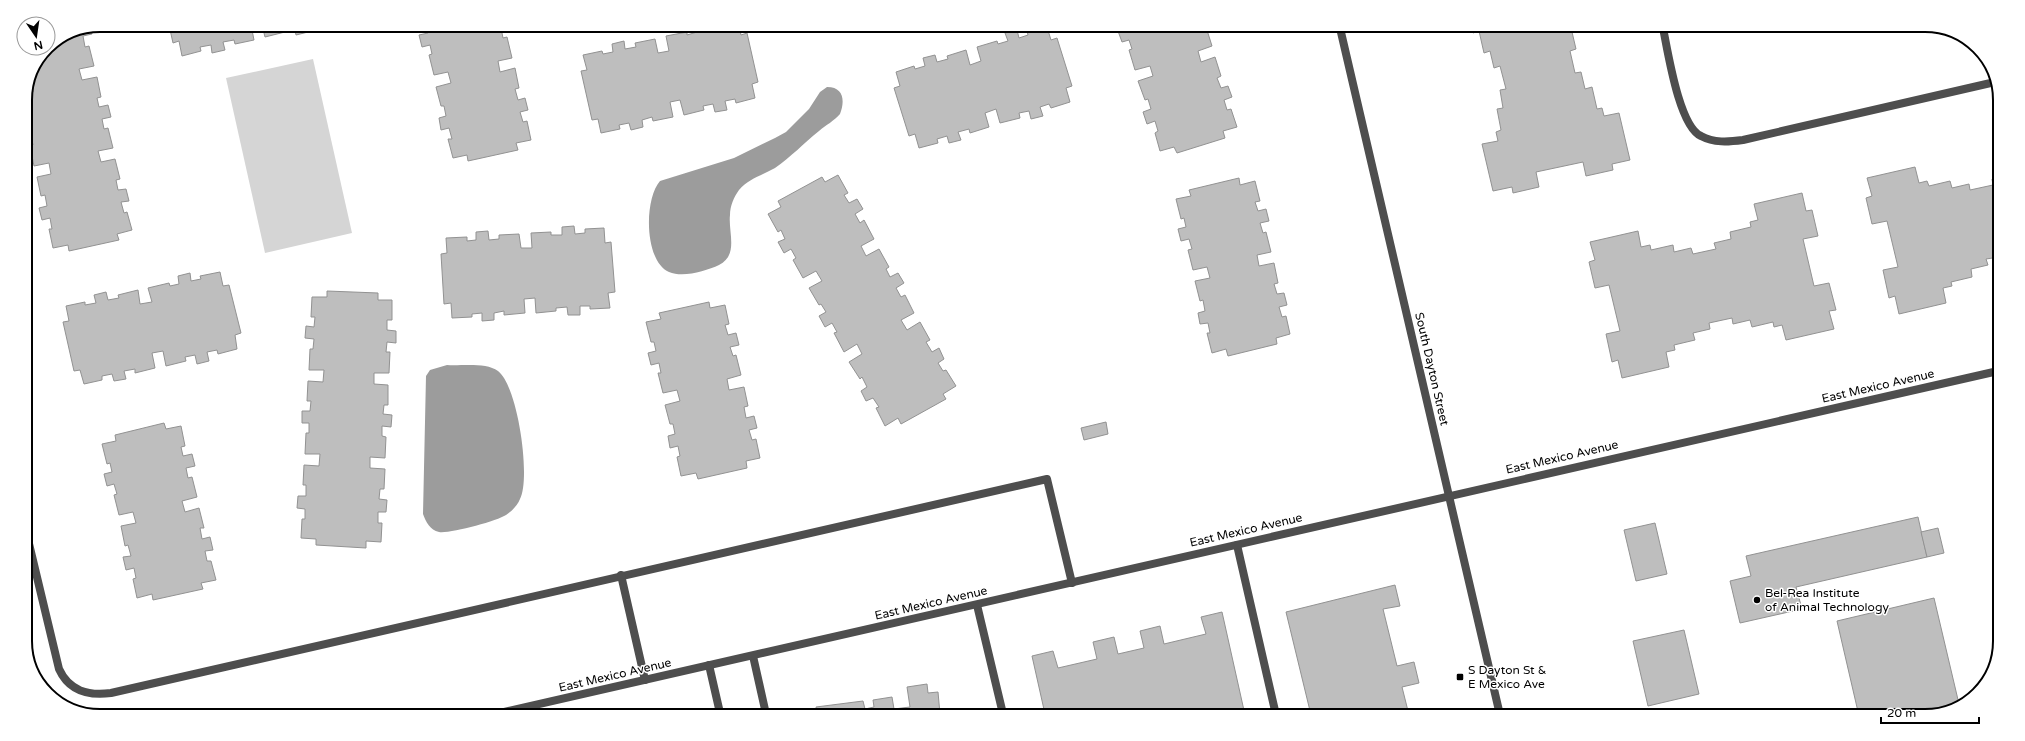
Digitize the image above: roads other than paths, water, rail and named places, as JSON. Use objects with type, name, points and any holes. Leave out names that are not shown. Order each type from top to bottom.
[{"type":"street","name":"South Dayton Street","points":[[1341,32],[1499,709]]},
{"type":"street","points":[[1664,32],[1679,98],[1686,118],[1699,136],[1717,141],[1743,140],[1991,83]]},
{"type":"street","name":"East Mexico Avenue","points":[[518,709],[1993,372]]},
{"type":"street","points":[[32,556],[59,669],[70,686],[80,691],[94,694],[111,693],[621,575],[1047,479],[1072,583]]},
{"type":"street","points":[[1237,544],[1275,709]]},
{"type":"street","points":[[621,575],[645,680]]},
{"type":"street","points":[[977,604],[1002,709]]},
{"type":"street","points":[[753,656],[765,709]]},
{"type":"street","points":[[709,665],[719,709]]},
{"type":"place","name":"Bel-Rea Institute of Animal Technology","points":[[1757,600]]},
{"type":"place","name":"S Dayton St & E Mexico Ave","points":[[1460,677]]}]
